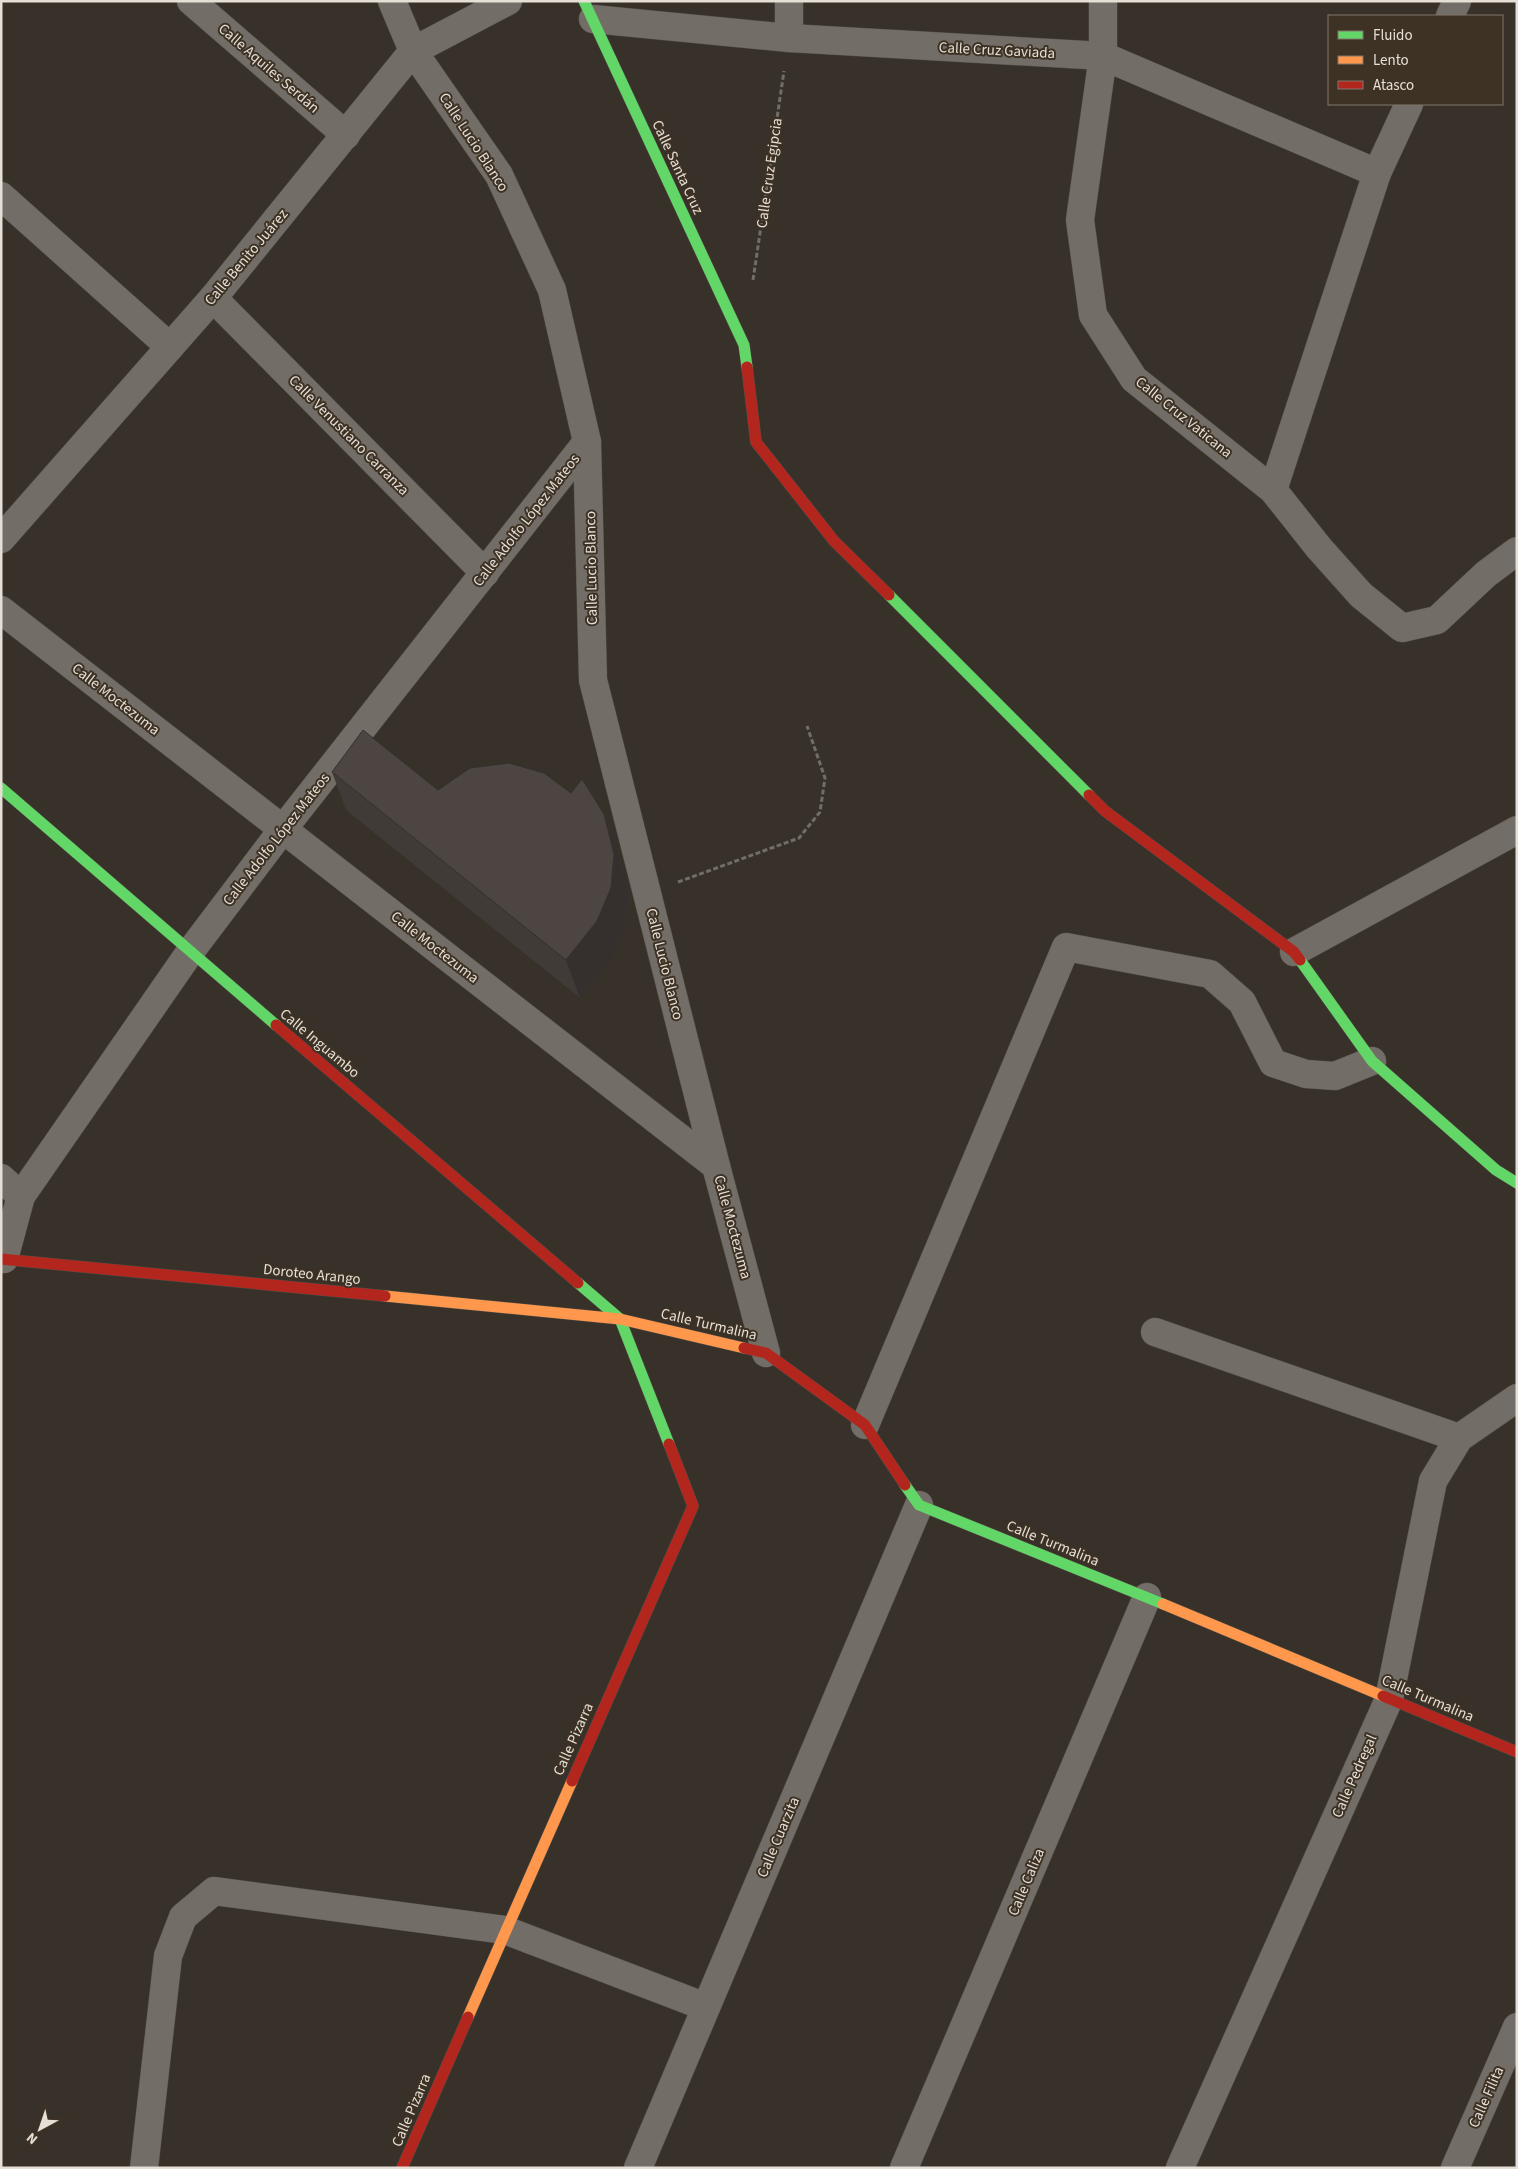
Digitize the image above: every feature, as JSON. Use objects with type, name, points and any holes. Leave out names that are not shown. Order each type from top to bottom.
[{"type":"street","name":"Calle Aquiles Serdán","points":[[191,1],[346,135]]},
{"type":"street","name":"Calle Lucio Blanco","points":[[392,1],[414,51],[499,176],[552,290],[588,442],[594,680],[716,1166]]},
{"type":"street","name":"Calle Benito Juárez","points":[[1,539],[213,298],[414,51],[508,1]]},
{"type":"street","points":[[789,1],[789,38]]},
{"type":"street","name":"Calle Cruz Vaticana","points":[[1103,1],[1103,56],[1080,220],[1092,315],[1134,378],[1273,490],[1319,548],[1361,595],[1402,628],[1437,620],[1486,574],[1517,551]]},
{"type":"street","points":[[1450,15],[1457,1]]},
{"type":"street","name":"Calle Cruz Gaviada","points":[[589,10],[789,38],[1103,56],[1377,173]]},
{"type":"street","name":"Calle Santa Cruz","points":[[589,10],[744,345],[756,442],[834,541],[1105,811],[1294,952],[1372,1061],[1496,1170],[1517,1183]]},
{"type":"street","points":[[1273,490],[1377,173],[1410,105]]},
{"type":"street","points":[[1,196],[170,347]]},
{"type":"street","name":"Calle Venustiano Carranza","points":[[213,298],[485,573]]},
{"type":"street","name":"Calle Adolfo López Mateos","points":[[2,1259],[21,1196],[190,952],[283,829],[588,442]]},
{"type":"street","name":"Calle Moctezuma","points":[[1,610],[716,1166],[766,1353]]},
{"type":"street","name":"Calle Inguambo","points":[[1,788],[620,1319]]},
{"type":"street","points":[[1294,952],[1517,830]]},
{"type":"street","points":[[865,1425],[1066,946],[1210,974],[1242,1002],[1273,1063],[1306,1074],[1335,1076],[1372,1061]]},
{"type":"street","points":[[1,1178],[21,1196]]},
{"type":"street","name":"Doroteo Arango","points":[[2,1259],[620,1319]]},
{"type":"street","name":"Calle Turmalina","points":[[620,1319],[766,1353],[865,1425],[919,1505],[1147,1597],[1517,1752]]},
{"type":"street","name":"Calle Pizarra","points":[[402,2168],[693,1506],[620,1319]]},
{"type":"street","points":[[1155,1332],[1459,1438]]},
{"type":"street","name":"Calle Pedregal","points":[[1180,2168],[1389,1699],[1432,1481],[1459,1438],[1517,1398]]},
{"type":"street","name":"Calle Cuarzita","points":[[638,2168],[919,1505]]},
{"type":"street","name":"Calle Caliza","points":[[904,2168],[1147,1597]]},
{"type":"street","points":[[144,2168],[168,1956],[183,1917],[214,1891],[505,1930],[706,2007]]},
{"type":"street","name":"Calle Filita","points":[[1455,2168],[1517,2027]]},
{"type":"path","name":"Calle Cruz Egipcia","points":[[752,288],[789,38]]},
{"type":"path","points":[[647,894],[799,838],[820,812],[825,778],[806,726]]},
{"type":"building","points":[[363,730],[438,790],[470,768],[509,763],[544,773],[571,793],[582,779],[604,814],[614,854],[611,888],[597,921],[566,960],[332,772]]},
{"type":"traffic: fast","points":[[584,1],[744,345],[747,367]]},
{"type":"traffic: fast","points":[[889,595],[1089,795]]},
{"type":"traffic: fast","points":[[1,788],[276,1025]]},
{"type":"traffic: fast","points":[[1300,960],[1372,1061],[1496,1170],[1517,1183]]},
{"type":"traffic: fast","points":[[578,1283],[620,1319],[669,1444]]},
{"type":"traffic: fast","points":[[905,1485],[919,1505],[1163,1604]]},
{"type":"traffic: slow","points":[[385,1296],[620,1319],[744,1348]]},
{"type":"traffic: slow","points":[[1163,1604],[1383,1696]]},
{"type":"traffic: slow","points":[[468,2017],[572,1781]]},
{"type":"traffic: jam","points":[[747,367],[756,442],[834,541],[889,595]]},
{"type":"traffic: jam","points":[[1089,795],[1105,811],[1294,952],[1300,960]]},
{"type":"traffic: jam","points":[[276,1025],[578,1283]]},
{"type":"traffic: jam","points":[[1,1259],[385,1296]]},
{"type":"traffic: jam","points":[[744,1348],[766,1353],[865,1425],[905,1485]]},
{"type":"traffic: jam","points":[[572,1781],[693,1506],[669,1444]]},
{"type":"traffic: jam","points":[[1383,1696],[1517,1752]]},
{"type":"traffic: jam","points":[[402,2168],[468,2017]]}]
